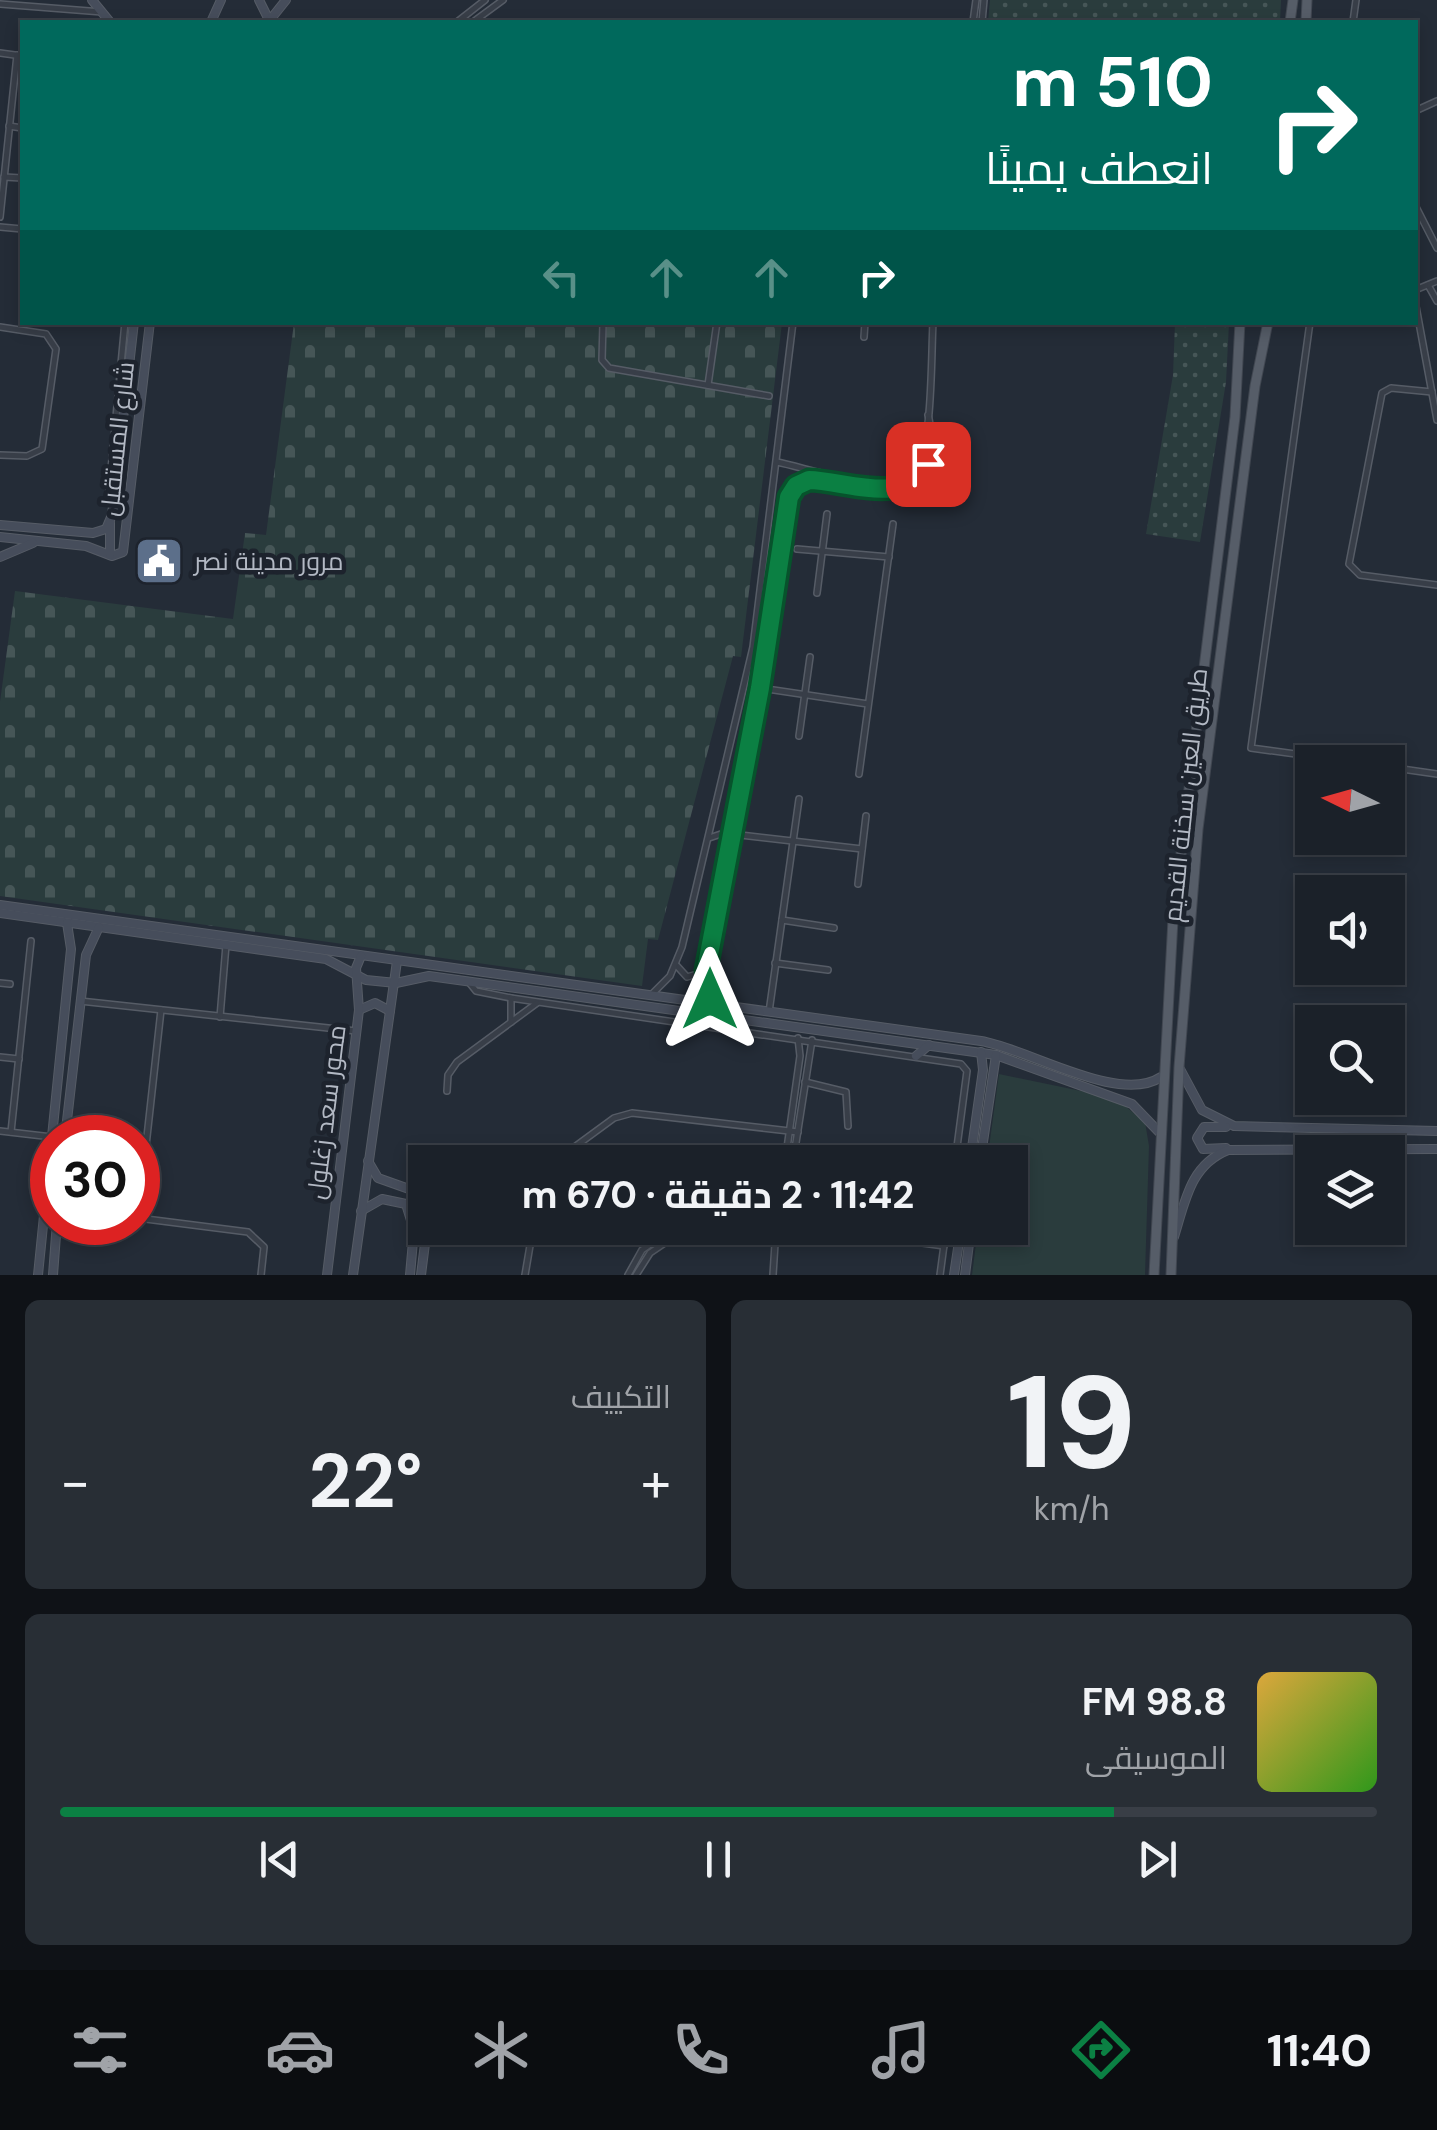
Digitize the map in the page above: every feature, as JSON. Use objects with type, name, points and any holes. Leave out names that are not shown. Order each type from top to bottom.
[{"type":"main road","points":[[92,0],[108,20]]},
{"type":"main road","points":[[271,20],[286,0]]},
{"type":"main road","name":"شارع المستقبل","points":[[0,525],[93,532],[110,523],[134,325]]},
{"type":"main road","name":"شارع المستقبل","points":[[0,538],[97,548],[110,555],[120,555],[126,548],[146,418],[153,325]]},
{"type":"main road","name":"طريق العين سخنة القديم","points":[[1154,1275],[1161,1077],[1177,873],[1234,417],[1240,325]]},
{"type":"main road","name":"طريق العين سخنة القديم","points":[[1171,1275],[1179,1067],[1198,829],[1258,369],[1267,325]]},
{"type":"main road","points":[[110,523],[110,555]]},
{"type":"main road","points":[[0,557],[42,541]]},
{"type":"main road","points":[[0,905],[994,1044],[1113,1084],[1138,1087],[1161,1077]]},
{"type":"main road","points":[[0,913],[330,960],[356,978],[396,983],[425,976],[996,1054],[1132,1104],[1158,1132]]},
{"type":"main road","points":[[54,1115],[72,942],[68,923]]},
{"type":"main road","points":[[68,1115],[88,945],[99,927]]},
{"type":"main road","points":[[72,942],[81,939],[88,945]]},
{"type":"main road","name":"محور سعد زغلول","points":[[327,1275],[361,956]]},
{"type":"main road","name":"محور سعد زغلول","points":[[353,1275],[367,1158],[396,983],[396,960]]},
{"type":"main road","points":[[358,1010],[375,1004],[390,1011]]},
{"type":"main road","points":[[916,1056],[929,1045]]},
{"type":"main road","points":[[973,1145],[981,1052]]},
{"type":"main road","points":[[983,1145],[996,1054]]},
{"type":"main road","points":[[1179,1067],[1202,1110],[1220,1122],[1240,1126]]},
{"type":"main road","points":[[1132,1104],[1141,1096],[1138,1087]]},
{"type":"main road","points":[[962,1114],[977,1116]]},
{"type":"main road","points":[[1437,1131],[1208,1126],[1198,1138],[1208,1150],[1437,1149]]},
{"type":"main road","points":[[1172,1246],[1196,1174],[1210,1159],[1238,1148]]},
{"type":"main road","points":[[367,1158],[378,1178],[408,1189]]},
{"type":"main road","points":[[361,1211],[382,1199],[406,1204],[414,1230],[411,1274]]},
{"type":"main road","points":[[38,1275],[41,1245]]},
{"type":"main road","points":[[53,1275],[55,1245]]},
{"type":"main road","points":[[420,1275],[424,1245]]},
{"type":"main road","points":[[954,1275],[958,1245]]},
{"type":"main road","points":[[965,1275],[969,1245]]},
{"type":"street","points":[[459,20],[485,0]]},
{"type":"street","points":[[475,20],[502,0]]},
{"type":"street","points":[[0,4],[102,12]]},
{"type":"street","points":[[466,14],[470,20]]},
{"type":"street","points":[[0,54],[20,55],[0,217]]},
{"type":"street","points":[[9,126],[20,128]]},
{"type":"street","points":[[4,177],[20,178]]},
{"type":"street","points":[[1418,211],[1437,248]]},
{"type":"street","points":[[1418,289],[1437,281]]},
{"type":"street","points":[[1428,285],[1437,301]]},
{"type":"street","points":[[1418,317],[1437,420]]},
{"type":"street","points":[[114,503],[109,491],[125,325]]},
{"type":"street","points":[[603,325],[604,365],[768,396]]},
{"type":"street","points":[[708,385],[717,325]]},
{"type":"street","points":[[650,995],[676,963],[753,647],[793,325]]},
{"type":"street","points":[[864,337],[865,325]]},
{"type":"street","points":[[800,483],[814,480],[890,489],[911,484],[928,464],[933,325]]},
{"type":"street","points":[[1295,754],[1251,748],[1310,325]]},
{"type":"street","points":[[0,327],[46,334],[56,349],[42,449],[27,456],[0,455]]},
{"type":"street","points":[[1432,392],[1388,388],[1382,393],[1349,564],[1360,575],[1437,584]]},
{"type":"street","points":[[778,462],[801,471],[905,480],[922,460],[928,414]]},
{"type":"street","points":[[712,1004],[706,970],[760,688],[789,497],[800,483],[801,471]]},
{"type":"street","points":[[817,593],[827,514]]},
{"type":"street","points":[[859,774],[893,524]]},
{"type":"street","points":[[797,550],[889,558]]},
{"type":"street","points":[[799,736],[810,656]]},
{"type":"street","points":[[760,688],[868,704]]},
{"type":"street","points":[[1405,769],[1437,774]]},
{"type":"street","points":[[768,1012],[799,799]]},
{"type":"street","points":[[858,884],[866,816]]},
{"type":"street","points":[[708,838],[721,834],[730,843]]},
{"type":"street","points":[[732,834],[862,849]]},
{"type":"street","points":[[782,920],[834,928]]},
{"type":"street","points":[[10,1132],[31,941]]},
{"type":"street","points":[[220,1017],[226,945]]},
{"type":"street","points":[[676,963],[681,973],[690,978],[706,970]]},
{"type":"street","points":[[776,963],[828,970]]},
{"type":"street","points":[[468,982],[476,991],[511,998],[812,1040],[967,1068],[958,1145]]},
{"type":"street","points":[[0,983],[10,984]]},
{"type":"street","points":[[511,998],[511,1022]]},
{"type":"street","points":[[80,1002],[356,1031]]},
{"type":"street","points":[[447,1092],[451,1068],[539,1002]]},
{"type":"street","points":[[149,1115],[161,1010]]},
{"type":"street","points":[[794,1145],[798,1038]]},
{"type":"street","points":[[790,1145],[812,1040]]},
{"type":"street","points":[[0,1056],[19,1059]]},
{"type":"street","points":[[805,1082],[846,1092],[848,1126]]},
{"type":"street","points":[[577,1145],[609,1122],[632,1113],[794,1132]]},
{"type":"street","points":[[0,1131],[30,1134]]},
{"type":"street","points":[[160,1221],[248,1232],[264,1247],[262,1275]]},
{"type":"street","points":[[525,1275],[530,1245]]},
{"type":"street","points":[[632,1275],[659,1245]]},
{"type":"street","points":[[773,1275],[776,1245]]},
{"type":"street","points":[[937,1245],[944,1246],[940,1275]]},
{"type":"green space","points":[[990,0],[1281,0],[1280,20],[988,20]]},
{"type":"green space","points":[[294,325],[782,325],[741,657],[733,656],[658,940],[648,939],[642,986],[0,896],[0,702],[15,591],[233,619],[245,533],[266,535]]},
{"type":"green space","points":[[1175,325],[1229,325],[1226,382],[1200,542],[1146,534],[1173,375]]},
{"type":"green space","points":[[999,1074],[1115,1098],[1145,1122],[1149,1146],[1145,1275],[972,1275],[976,1245],[1028,1245],[1028,1145],[989,1145]]},
{"type":"place","name":"مرور مدينة نصر","points":[[159,561]]},
{"type":"route","points":[[710,999],[706,970],[760,688],[791,492],[809,480],[901,488],[916,482],[928,464]]}]
